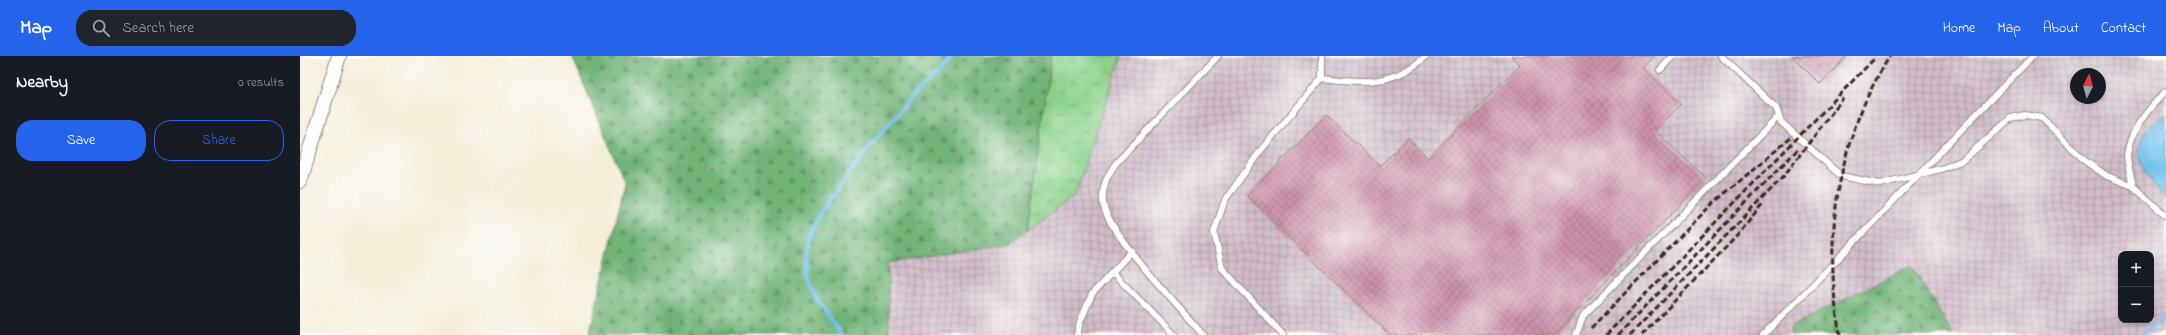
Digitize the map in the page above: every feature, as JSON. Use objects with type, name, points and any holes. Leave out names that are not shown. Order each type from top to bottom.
[{"type":"street","points":[[300,181],[339,56]]},
{"type":"lane","points":[[1203,335],[1132,252],[1113,226],[1103,203],[1104,182],[1116,163],[1218,56]]},
{"type":"lane","points":[[1284,335],[1222,268],[1214,232],[1224,200],[1261,150],[1322,78],[1322,56]]},
{"type":"lane","points":[[1322,78],[1355,82],[1381,80],[1398,75],[1426,56]]},
{"type":"lane","points":[[1660,70],[1673,56]]},
{"type":"lane","points":[[1722,56],[1776,108],[1781,122],[1841,176],[1880,184],[1941,170],[1963,160],[2011,118],[2025,115],[2042,118],[2085,161],[2107,176],[2133,186],[2166,216]]},
{"type":"lane","points":[[1763,335],[1833,265],[1915,176],[2033,56]]},
{"type":"lane","points":[[2133,186],[2127,156],[2132,136],[2155,102],[2166,91]]},
{"type":"lane","points":[[1576,335],[1583,316],[1779,116]]},
{"type":"lane","points":[[1077,335],[1080,322],[1092,294],[1132,252]]},
{"type":"lane","points":[[1112,272],[1174,335]]},
{"type":"shaded area","points":[[1121,56],[2166,56],[2166,327],[2158,335],[1953,335],[1911,265],[1791,327],[1791,335],[889,335],[888,263],[1008,244],[1075,195]]},
{"type":"green space","points":[[572,56],[1051,56],[1028,230],[1008,244],[888,263],[889,335],[589,335],[625,183]]},
{"type":"green space","points":[[1051,56],[1121,56],[1075,195],[1028,230]]},
{"type":"green space","points":[[1912,265],[1953,335],[1791,335],[1790,327]]},
{"type":"water","points":[[2166,113],[2166,199],[2148,176],[2140,160],[2139,151],[2145,132]]},
{"type":"building","points":[[1511,56],[1655,56],[1643,68],[1681,104],[1655,131],[1706,178],[1554,335],[1390,335],[1247,196],[1326,115],[1380,166],[1408,138],[1428,158],[1520,65]]},
{"type":"building","points":[[1792,56],[1847,56],[1820,84]]},
{"type":"waterway","points":[[842,335],[816,298],[808,276],[806,252],[810,232],[822,210],[870,146],[915,93],[939,73],[953,56]]},
{"type":"waterway","points":[[2141,335],[2166,316]]},
{"type":"railway","points":[[1840,335],[1835,299],[1833,263],[1834,227],[1838,191],[1846,155],[1857,121],[1872,88],[1890,56]]},
{"type":"railway","points":[[1606,335],[1874,59]]},
{"type":"railway","points":[[1630,335],[1783,177],[1843,98]]},
{"type":"railway","points":[[1591,328],[1711,205],[1792,137]]},
{"type":"railway","points":[[1618,335],[1799,148]]},
{"type":"railway","points":[[1642,335],[1735,238],[1764,203]]}]
